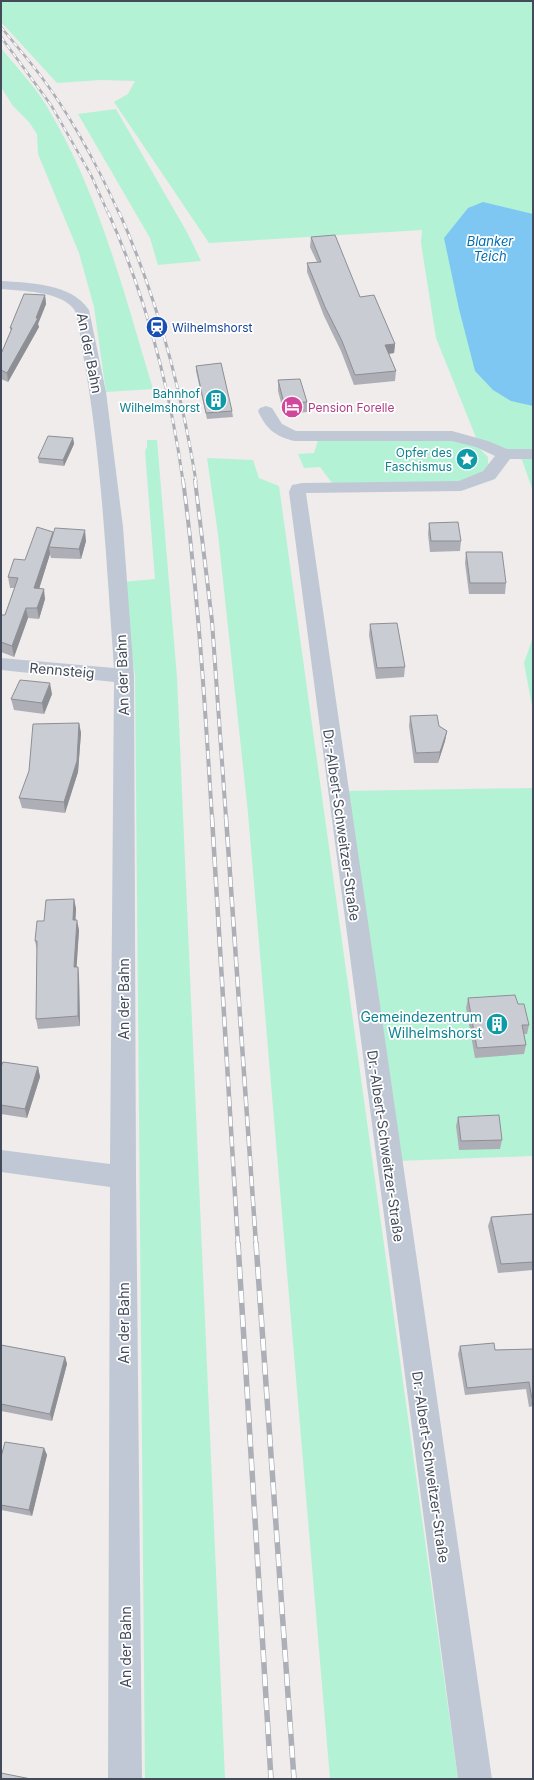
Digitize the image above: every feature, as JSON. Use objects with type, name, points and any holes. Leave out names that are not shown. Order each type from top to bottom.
[{"type":"street","name":"An der Bahn","points":[[1,285],[46,291],[63,295],[74,300],[82,310],[98,392],[114,527],[124,676],[123,1177],[125,1779]]},
{"type":"street","points":[[266,411],[272,426],[280,432],[294,436],[452,436],[520,454]]},
{"type":"street","name":"Dr.-Albert-Schweitzer-Straße","points":[[475,1779],[384,1134],[298,500],[298,489],[461,486],[489,475],[520,454]]},
{"type":"street","name":"Rennsteig","points":[[1,664],[124,676]]},
{"type":"street","points":[[1,1161],[123,1177]]},
{"type":"green space","points":[[1,1],[533,1],[533,491],[522,460],[477,440],[436,338],[421,243],[422,230],[209,243],[114,102],[128,94],[135,81],[101,80],[57,83],[1,22]]},
{"type":"green space","points":[[1,48],[46,105],[65,138],[81,173],[96,208],[120,280],[153,389],[106,392],[94,307],[79,253],[38,154],[37,134],[29,122],[13,106],[1,87]]},
{"type":"green space","points":[[116,109],[188,234],[201,261],[158,265],[150,238],[78,114]]},
{"type":"green space","points":[[319,437],[450,439],[476,445],[488,457],[488,467],[461,486],[335,487],[320,467],[304,468],[298,454],[314,453]]},
{"type":"green space","points":[[147,440],[157,440],[177,677],[225,1779],[145,1779],[135,676],[122,582],[155,579],[145,451],[147,447]]},
{"type":"green space","points":[[207,458],[253,460],[259,478],[279,486],[458,1779],[330,1779],[248,813],[218,534]]},
{"type":"green space","points":[[533,637],[533,711],[524,663]]},
{"type":"green space","points":[[533,788],[533,1156],[397,1161],[343,791]]},
{"type":"water","name":"Blanker Teich","points":[[483,202],[533,214],[533,406],[511,401],[493,390],[475,371],[459,309],[444,238],[468,208]]},
{"type":"building","points":[[335,235],[360,297],[374,295],[395,344],[385,345],[396,371],[355,375],[342,341],[325,307],[307,263],[321,262],[311,237]]},
{"type":"building","points":[[24,294],[45,295],[36,318],[38,318],[7,373],[1,370],[1,354]]},
{"type":"building","points":[[221,363],[232,411],[206,413],[196,366]]},
{"type":"building","points":[[300,379],[307,402],[284,403],[278,380]]},
{"type":"building","points":[[48,436],[73,438],[63,460],[38,458]]},
{"type":"building","points":[[458,522],[461,541],[431,541],[429,523]]},
{"type":"building","points":[[37,527],[53,532],[34,588],[44,589],[37,608],[26,608],[12,646],[1,642],[1,615],[5,615],[18,578],[8,577],[14,559],[25,560]]},
{"type":"building","points":[[55,528],[85,530],[79,549],[49,547]]},
{"type":"building","points":[[466,552],[502,552],[506,583],[470,583]]},
{"type":"building","points":[[397,623],[405,667],[377,668],[370,624]]},
{"type":"building","points":[[20,680],[50,683],[42,703],[11,699]]},
{"type":"building","points":[[437,715],[439,726],[447,731],[440,752],[416,753],[410,716]]},
{"type":"building","points":[[79,723],[77,761],[64,802],[19,798],[29,771],[33,724]]},
{"type":"building","points":[[74,899],[73,920],[77,920],[74,967],[78,967],[78,1016],[36,1019],[37,941],[35,941],[37,921],[44,921],[46,900]]},
{"type":"building","name":"Gemeindezentrum Wilhelmshorst","points":[[515,995],[518,1004],[524,1004],[529,1025],[522,1025],[526,1045],[477,1048],[468,998]]},
{"type":"building","points":[[3,1062],[38,1067],[25,1109],[1,1105],[1,1066]]},
{"type":"building","points":[[499,1115],[502,1140],[461,1141],[458,1117]]},
{"type":"building","points":[[533,1214],[533,1262],[501,1264],[491,1217]]},
{"type":"building","points":[[494,1343],[495,1350],[533,1349],[533,1399],[529,1382],[467,1388],[460,1346]]},
{"type":"building","points":[[1,1345],[65,1357],[50,1414],[1,1404]]},
{"type":"building","points":[[5,1442],[44,1448],[29,1510],[1,1505],[1,1457]]},
{"type":"building","points":[[1,1773],[31,1779],[1,1779]]},
{"type":"railway","points":[[1,27],[40,75],[63,108],[93,159],[119,213]]},
{"type":"railway","points":[[1,37],[51,105],[91,175],[108,213]]},
{"type":"railway","points":[[108,212],[134,277],[155,344],[171,412],[183,481]]},
{"type":"railway","points":[[119,212],[145,277],[166,344],[183,412],[196,481]]},
{"type":"railway","points":[[183,480],[197,606],[212,818]]},
{"type":"railway","points":[[195,480],[212,621],[226,818]]},
{"type":"railway","points":[[212,817],[238,1244]]},
{"type":"railway","points":[[226,817],[256,1244]]},
{"type":"railway","points":[[238,1243],[271,1779]]},
{"type":"railway","points":[[256,1243],[294,1779]]},
{"type":"place","name":"Wilhelmshorst","points":[[157,327]]},
{"type":"place","name":"Bahnhof Wilhelmshorst","points":[[216,400]]},
{"type":"place","name":"Pension Forelle","points":[[292,407]]},
{"type":"place","name":"Opfer des Faschismus","points":[[467,459]]},
{"type":"place","name":"Gemeindezentrum Wilhelmshorst","points":[[497,1024]]}]
